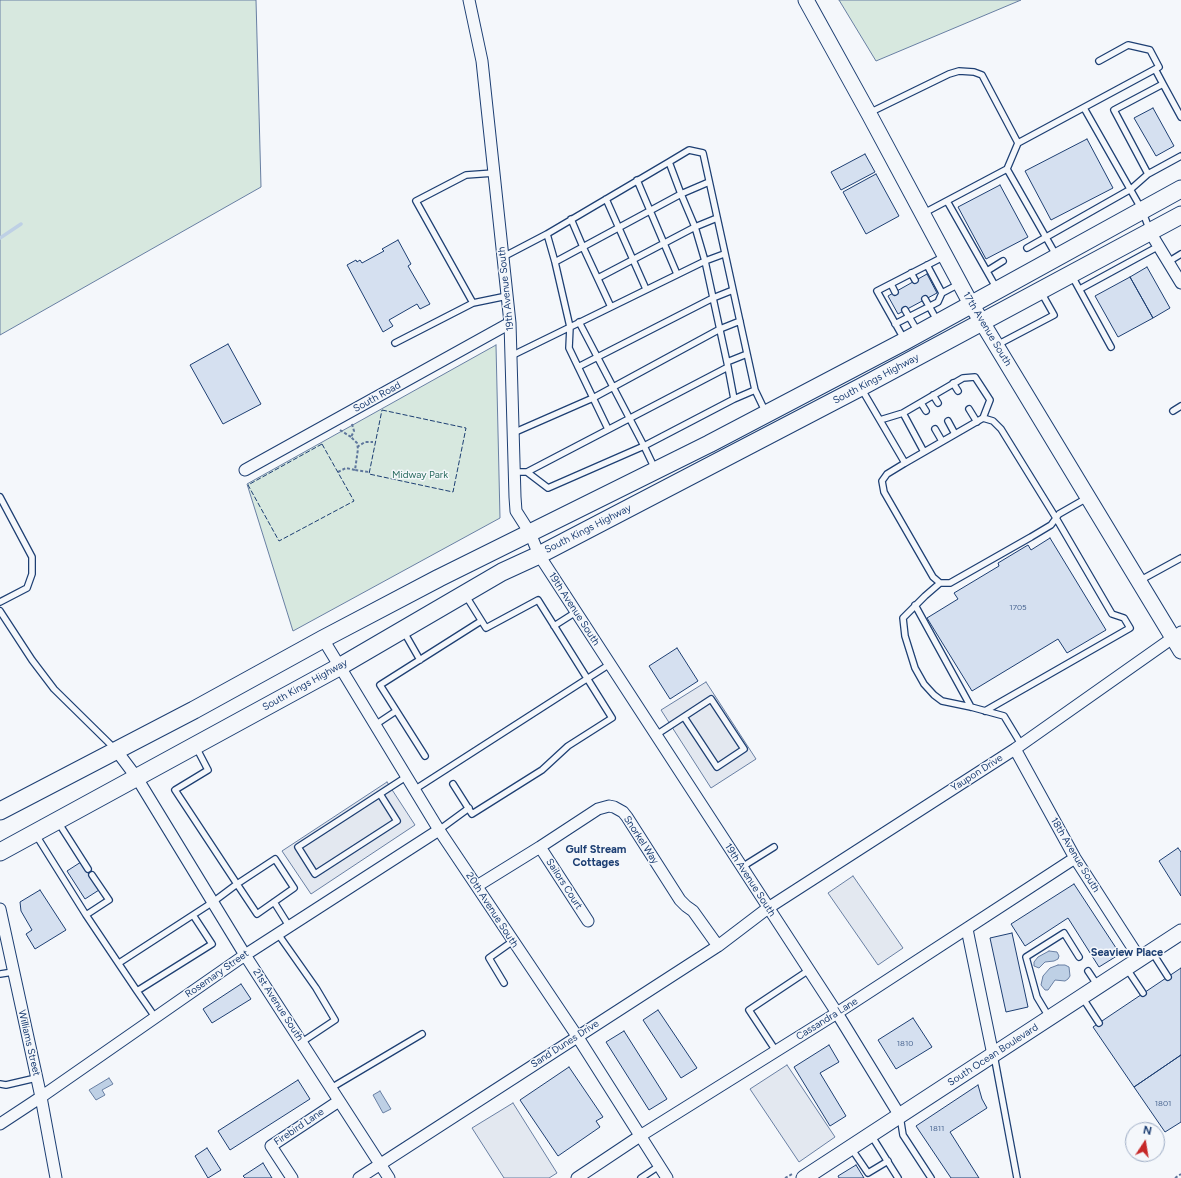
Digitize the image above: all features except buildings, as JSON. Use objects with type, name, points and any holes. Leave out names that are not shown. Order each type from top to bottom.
[{"type":"main road","name":"South Kings Highway","points":[[0,811],[194,710],[323,639],[439,578],[656,471],[766,414],[998,290],[1181,188]]},
{"type":"main road","name":"South Kings Highway","points":[[0,852],[339,666],[502,572],[539,555],[861,388],[1071,274],[1106,265],[1129,253],[1150,232],[1181,214]]},
{"type":"street","name":"19th Avenue South","points":[[469,0],[482,61],[510,323],[516,511],[530,533],[539,555],[837,1013],[900,1116]]},
{"type":"street","name":"17th Avenue South","points":[[806,0],[923,213],[971,304],[1139,581],[1177,635],[1181,651]]},
{"type":"street","points":[[1150,232],[1181,283]]},
{"type":"street","name":"South Road","points":[[245,470],[510,323]]},
{"type":"street","name":"Yaupon Drive","points":[[768,908],[1018,747],[1177,635]]},
{"type":"street","name":"20th Avenue South","points":[[323,639],[439,830],[577,1036],[667,1178]]},
{"type":"street","name":"18th Avenue South","points":[[1018,747],[1075,858],[1146,955]]},
{"type":"street","name":"21st Avenue South","points":[[116,750],[137,778],[245,954],[389,1178]]},
{"type":"street","name":"Snorkel Way","points":[[477,886],[598,809],[609,806],[619,809],[627,817],[680,900],[693,911],[718,946]]},
{"type":"street","name":"Rosemary Street","points":[[0,1124],[245,954],[439,830]]},
{"type":"street","name":"Sailors Court","points":[[540,847],[588,922]]},
{"type":"street","name":"Cassandra Lane","points":[[577,1178],[640,1136],[837,1013],[1075,858]]},
{"type":"street","name":"Sand Dunes Drive","points":[[359,1178],[718,946],[768,908]]},
{"type":"street","name":"Williams Street","points":[[0,909],[41,1097],[56,1178]]},
{"type":"street","points":[[967,929],[994,1055]]},
{"type":"street","name":"South Ocean Boulevard","points":[[806,1177],[1181,932]]},
{"type":"street","name":"Firebird Lane","points":[[292,1178],[271,1146],[339,1101]]},
{"type":"lane","points":[[923,213],[1007,168],[1018,143],[1159,67],[1150,50],[1128,45],[1099,61]]},
{"type":"lane","points":[[1155,69],[1181,117]]},
{"type":"lane","points":[[869,114],[949,74],[959,71],[974,72],[982,75],[1018,143]]},
{"type":"lane","points":[[1148,174],[1114,110],[1163,84]]},
{"type":"lane","points":[[1084,108],[1131,189],[1142,210],[1150,232]]},
{"type":"lane","points":[[503,257],[547,234],[689,150],[703,153],[754,390],[766,414]]},
{"type":"lane","points":[[1028,248],[1131,189],[1148,174],[1181,156]]},
{"type":"lane","points":[[668,162],[695,227],[705,261],[734,399]]},
{"type":"lane","points":[[1007,168],[1057,257]]},
{"type":"lane","points":[[473,303],[416,201],[466,175],[494,173]]},
{"type":"lane","points":[[637,180],[677,274]]},
{"type":"lane","points":[[555,262],[681,194],[709,182]]},
{"type":"lane","points":[[606,199],[646,289]]},
{"type":"lane","points":[[947,201],[998,290]]},
{"type":"lane","points":[[598,278],[695,227],[717,218]]},
{"type":"lane","points":[[571,219],[611,306]]},
{"type":"lane","points":[[547,234],[570,327],[569,348],[608,429]]},
{"type":"lane","points":[[1129,253],[1158,246]]},
{"type":"lane","points":[[511,356],[677,274],[724,254]]},
{"type":"lane","points":[[1168,262],[1181,254]]},
{"type":"lane","points":[[911,337],[895,324],[877,291],[945,256]]},
{"type":"lane","points":[[987,270],[1003,261]]},
{"type":"lane","points":[[927,265],[942,294]]},
{"type":"lane","points":[[1080,290],[1106,265]]},
{"type":"lane","points":[[911,273],[915,280]]},
{"type":"lane","points":[[1071,274],[1111,347]]},
{"type":"lane","points":[[891,284],[895,292]]},
{"type":"lane","points":[[895,324],[938,302],[942,294],[960,284]]},
{"type":"lane","points":[[578,367],[713,298],[733,290]]},
{"type":"lane","points":[[997,345],[1054,315],[1040,290]]},
{"type":"lane","points":[[395,343],[473,303],[507,296]]},
{"type":"lane","points":[[925,299],[938,322]]},
{"type":"lane","points":[[905,310],[909,317],[911,337]]},
{"type":"lane","points":[[513,433],[593,398],[720,329],[740,321]]},
{"type":"lane","points":[[579,322],[630,418],[656,471]]},
{"type":"lane","points":[[514,472],[527,472],[747,354]]},
{"type":"lane","points":[[880,420],[903,413],[963,378],[975,377],[990,400],[983,418],[887,474],[882,482],[884,492],[933,577],[940,583],[950,583],[1052,525],[1059,514],[1089,498]]},
{"type":"lane","points":[[953,384],[958,391]]},
{"type":"lane","points":[[861,388],[905,463]]},
{"type":"lane","points":[[527,472],[548,488],[644,446],[754,390]]},
{"type":"lane","points":[[933,395],[938,404]]},
{"type":"lane","points":[[921,403],[926,412]]},
{"type":"lane","points":[[1173,411],[1181,406]]},
{"type":"lane","points":[[969,409],[977,422]]},
{"type":"lane","points":[[903,413],[924,452]]},
{"type":"lane","points":[[983,418],[993,421],[1000,429],[1056,518],[1112,614],[1124,618],[1130,628],[986,711]]},
{"type":"lane","points":[[948,420],[955,434]]},
{"type":"lane","points":[[935,429],[942,441]]},
{"type":"lane","points":[[0,497],[32,557],[32,574],[27,588],[0,602]]},
{"type":"lane","points":[[1139,581],[1181,558]]},
{"type":"lane","points":[[940,583],[903,618],[905,636],[915,668],[924,684],[942,701],[1004,716],[1018,747]]},
{"type":"lane","points":[[453,784],[472,814],[542,770],[568,746],[612,718],[538,600],[486,628],[464,594]]},
{"type":"lane","points":[[915,605],[971,707]]},
{"type":"lane","points":[[0,611],[32,660],[54,689],[116,750]]},
{"type":"lane","points":[[554,626],[576,612]]},
{"type":"lane","points":[[425,756],[380,685],[481,621]]},
{"type":"lane","points":[[403,630],[420,660]]},
{"type":"lane","points":[[414,790],[610,664]]},
{"type":"lane","points":[[656,734],[711,699],[744,749],[717,767],[684,717]]},
{"type":"lane","points":[[375,725],[396,711]]},
{"type":"lane","points":[[119,963],[213,902],[237,884],[275,859],[294,888],[257,914],[237,884],[176,790],[208,770],[196,745]]},
{"type":"lane","points":[[380,794],[397,821],[315,874],[298,847],[406,777]]},
{"type":"lane","points":[[439,830],[469,808]]},
{"type":"lane","points":[[57,821],[88,869]]},
{"type":"lane","points":[[35,833],[86,915],[155,1017]]},
{"type":"lane","points":[[742,867],[774,847]]},
{"type":"lane","points":[[86,915],[108,900],[92,875]]},
{"type":"lane","points":[[274,902],[289,926]]},
{"type":"lane","points":[[138,990],[212,944],[193,915]]},
{"type":"lane","points":[[1050,1018],[1037,998],[1026,957],[1064,933],[1079,957]]},
{"type":"lane","points":[[278,934],[316,988],[335,1020],[302,1042]]},
{"type":"lane","points":[[504,983],[489,958],[513,941]]},
{"type":"lane","points":[[1146,955],[1168,977]]},
{"type":"lane","points":[[1126,968],[1143,994]]},
{"type":"lane","points":[[776,1051],[748,1010],[809,970]]},
{"type":"lane","points":[[1088,971],[1098,986]]},
{"type":"lane","points":[[0,974],[13,972]]},
{"type":"lane","points":[[1082,997],[1099,1023]]},
{"type":"lane","points":[[331,1088],[422,1034]]},
{"type":"lane","points":[[994,1055],[1017,1178]]},
{"type":"lane","points":[[0,1084],[6,1085],[36,1078]]},
{"type":"lane","points":[[900,1116],[903,1135],[931,1178]]},
{"type":"lane","points":[[870,1135],[898,1178]]},
{"type":"lane","points":[[851,1148],[868,1173],[888,1161]]},
{"type":"lane","points":[[641,1178],[659,1166]]},
{"type":"path","points":[[345,415],[354,428],[351,437],[357,443],[355,470]]},
{"type":"path","points":[[357,447],[365,442],[373,442]]},
{"type":"path","points":[[338,472],[346,468],[369,472]]},
{"type":"path","points":[[1175,1178],[1181,1174]]},
{"type":"green space","points":[[0,0],[256,0],[261,187],[0,335]]},
{"type":"green space","points":[[839,0],[1021,0],[876,61]]},
{"type":"green space","name":"Midway Park","points":[[496,345],[500,518],[293,631],[247,484]]},
{"type":"shaded area","points":[[706,682],[756,759],[711,788],[661,710]]},
{"type":"shaded area","points":[[387,782],[415,825],[311,894],[282,851]]},
{"type":"shaded area","points":[[853,876],[903,948],[878,965],[828,893]]},
{"type":"shaded area","points":[[787,1065],[835,1137],[799,1162],[750,1089]]},
{"type":"shaded area","points":[[513,1103],[557,1173],[549,1178],[504,1178],[472,1128]]},
{"type":"water","points":[[1049,951],[1057,952],[1059,956],[1058,959],[1045,962],[1039,968],[1034,966],[1034,962],[1038,957]]},
{"type":"water","points":[[1058,965],[1065,965],[1069,967],[1070,976],[1065,981],[1055,980],[1048,990],[1045,990],[1041,985],[1043,976],[1050,968]]},
{"type":"water","points":[[109,1078],[113,1084],[102,1090],[105,1095],[96,1100],[89,1090]]},
{"type":"water","points":[[380,1091],[391,1109],[383,1113],[373,1095]]},
{"type":"waterway","points":[[0,238],[21,224]]},
{"type":"fence","points":[[382,410],[466,428],[453,492],[369,474],[382,410]]},
{"type":"fence","points":[[322,444],[354,501],[279,541],[248,485],[322,444]]},
{"type":"district","name":"Gulf Stream Cottages","points":[[596,856]]},
{"type":"district","name":"Seaview Place","points":[[1127,953]]}]
